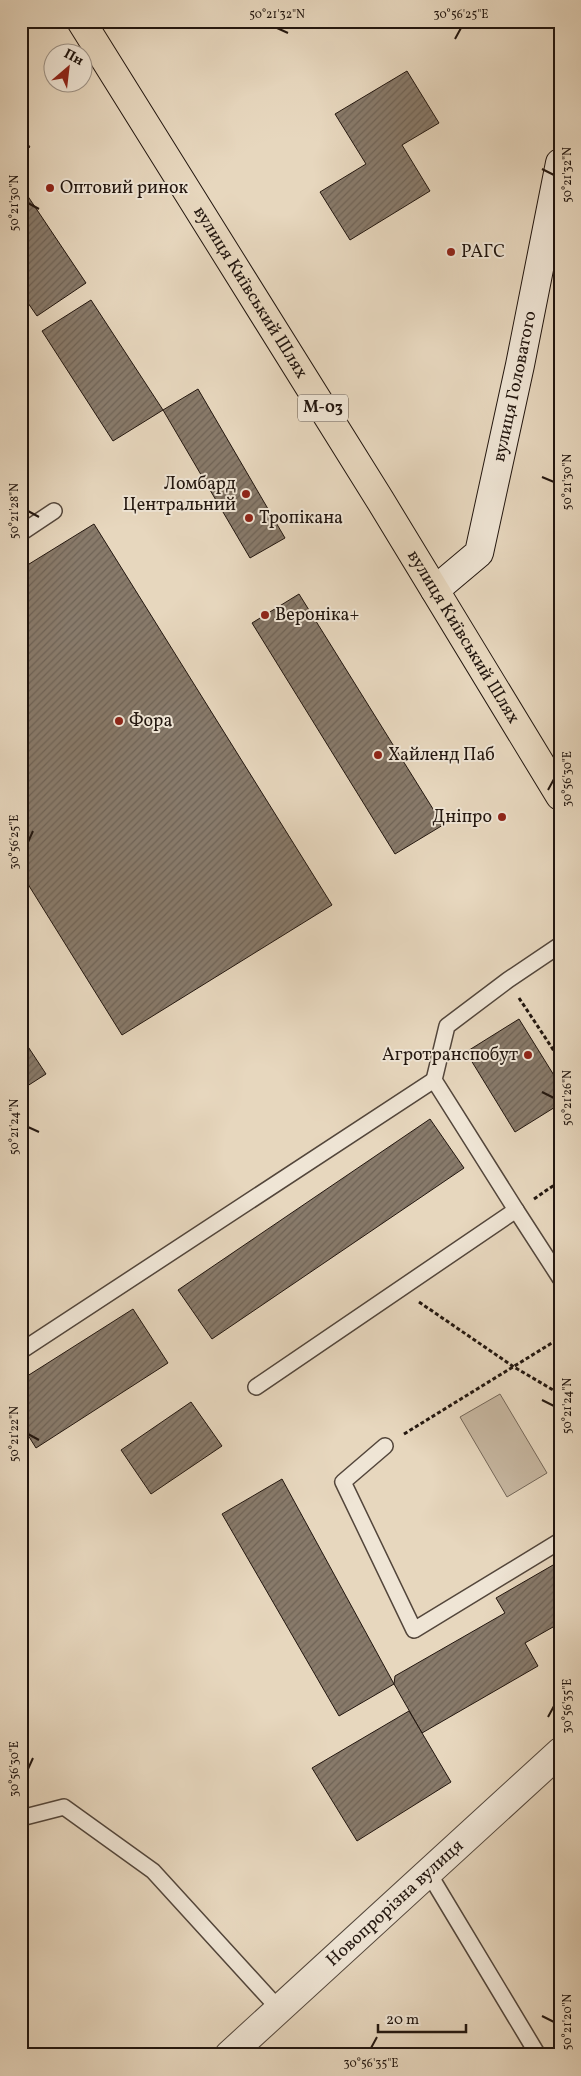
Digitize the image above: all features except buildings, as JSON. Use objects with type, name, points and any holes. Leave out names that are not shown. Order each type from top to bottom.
[{"type":"highway","name":"вулиця Київський Шлях","points":[[81,21],[435,590],[560,796]]},
{"type":"main road","name":"вулиця Головатого","points":[[435,590],[479,553],[520,365],[560,163]]},
{"type":"main road","name":"Новопрорізна вулиця","points":[[229,2055],[560,1752]]},
{"type":"lane","points":[[21,533],[54,511]]},
{"type":"lane","points":[[21,1350],[434,1080],[447,1026],[508,980],[560,945]]},
{"type":"lane","points":[[434,1080],[560,1278]]},
{"type":"lane","points":[[256,1387],[516,1210]]},
{"type":"lane","points":[[385,1446],[343,1482],[414,1630],[560,1541]]},
{"type":"lane","points":[[21,1818],[64,1806],[153,1871],[279,2009]]},
{"type":"lane","points":[[428,1872],[538,2055]]},
{"type":"path","points":[[508,980],[560,1060]]},
{"type":"path","points":[[516,1210],[560,1181]]},
{"type":"path","points":[[400,1289],[514,1367],[560,1394]]},
{"type":"path","points":[[385,1446],[560,1338]]},
{"type":"shaded area","points":[[500,1394],[547,1473],[507,1497],[460,1417]]},
{"type":"place","name":"Оптовий ринок","points":[[50,188]]},
{"type":"place","name":"РАГС","points":[[451,252]]},
{"type":"place","name":"Ломбард Центральний","points":[[246,494]]},
{"type":"place","name":"Тропікана","points":[[249,518]]},
{"type":"place","name":"Вероніка+","points":[[265,615]]},
{"type":"place","name":"Фора","points":[[119,721]]},
{"type":"place","name":"Хайленд Паб","points":[[378,755]]},
{"type":"place","name":"Дніпро","points":[[502,817]]},
{"type":"place","name":"Агротранспобут","points":[[528,1055]]}]
